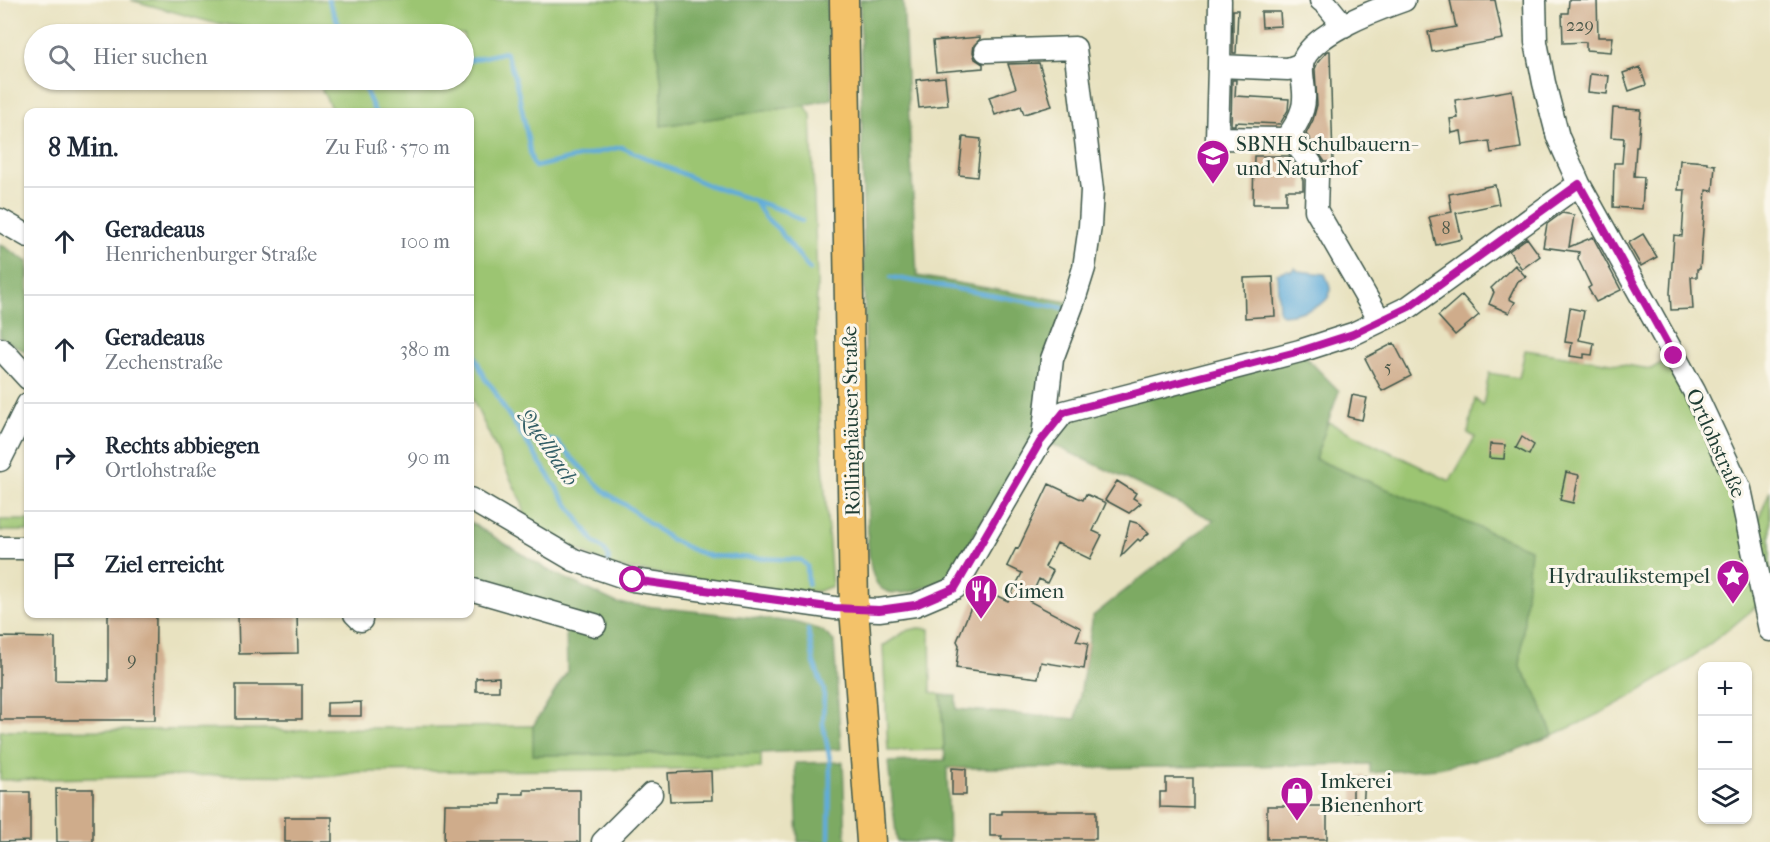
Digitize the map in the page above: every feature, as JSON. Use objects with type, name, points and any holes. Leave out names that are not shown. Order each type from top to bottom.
[{"type":"main road","name":"Röllinghäuser Straße","points":[[844,0],[854,608],[871,842]]},
{"type":"street","points":[[1220,0],[1217,138],[1285,140],[1294,131],[1305,100],[1302,64],[1313,44],[1328,34],[1383,7],[1404,0]]},
{"type":"street","points":[[1321,0],[1344,26]]},
{"type":"street","name":"Ortlohstraße","points":[[1535,0],[1536,42],[1558,137],[1579,184],[1694,391],[1740,489],[1770,630]]},
{"type":"street","points":[[986,51],[1075,48],[1092,190],[1090,226],[1084,268],[1052,358],[1043,440]]},
{"type":"street","points":[[1219,66],[1288,69],[1302,64]]},
{"type":"street","points":[[1290,135],[1311,164],[1317,177],[1316,210],[1380,321]]},
{"type":"street","points":[[474,501],[574,560],[633,580],[797,603],[879,610],[915,605],[955,588],[1040,442],[1064,412],[1300,351],[1353,334],[1409,307],[1579,184]]},
{"type":"street","points":[[0,220],[24,234]]},
{"type":"street","points":[[0,349],[24,374]]},
{"type":"street","points":[[0,460],[24,412]]},
{"type":"street","points":[[0,548],[24,548]]},
{"type":"street","points":[[474,590],[595,626]]},
{"type":"street","points":[[603,842],[651,794]]},
{"type":"green space","points":[[131,0],[650,0],[662,86],[661,126],[805,105],[811,115],[817,282],[818,396],[832,586],[819,591],[747,587],[610,566],[527,524],[522,503],[474,402],[474,108],[331,108],[322,90],[474,90],[474,24],[222,24]]},
{"type":"green space","points":[[650,0],[827,0],[832,99],[661,126],[662,86]]},
{"type":"green space","points":[[860,0],[903,0],[917,276],[1069,302],[1041,423],[949,577],[921,589],[899,593],[881,588],[875,580],[870,566],[868,542]]},
{"type":"green space","points":[[0,244],[24,259],[24,351],[0,337]]},
{"type":"green space","points":[[1525,350],[1651,369],[1673,356],[1739,490],[1759,604],[1687,661],[1661,678],[1608,709],[1553,735],[1534,689],[1520,667],[1529,549],[1315,459],[1328,422],[1450,481],[1475,437],[1468,433],[1475,399],[1483,406],[1489,373],[1519,378]]},
{"type":"green space","points":[[1300,351],[1339,391],[1315,459],[1530,549],[1520,667],[1534,689],[1553,735],[1514,751],[1438,768],[1370,773],[1370,764],[947,768],[949,842],[897,842],[888,762],[945,760],[941,695],[956,696],[956,709],[1076,719],[1093,616],[1214,520],[1043,440],[1064,412]]},
{"type":"green space","points":[[1770,490],[1770,584],[1755,529]]},
{"type":"green space","points":[[0,520],[24,520],[24,531],[0,531]]},
{"type":"green space","points":[[474,524],[548,570],[617,603],[794,622],[821,630],[834,641],[841,749],[761,753],[533,755],[533,726],[567,672],[566,626],[474,580]]},
{"type":"green space","points":[[918,628],[930,629],[931,692],[941,695],[944,750],[888,751],[883,646],[906,631]]},
{"type":"green space","points":[[533,726],[534,755],[761,753],[761,768],[359,772],[334,776],[225,775],[0,780],[0,731],[277,729],[285,732],[307,729]]},
{"type":"green space","points":[[843,762],[846,842],[798,842],[795,763]]},
{"type":"water","points":[[1295,268],[1298,271],[1325,274],[1330,292],[1324,302],[1318,306],[1282,315],[1279,312],[1277,273],[1291,271]]},
{"type":"building","points":[[1450,0],[1495,0],[1503,39],[1432,52],[1428,32],[1456,27]]},
{"type":"building","points":[[1569,0],[1597,0],[1598,37],[1613,37],[1611,52],[1586,50],[1586,42],[1563,43],[1562,13],[1568,13]]},
{"type":"building","points":[[1233,10],[1238,10],[1236,53],[1233,53]]},
{"type":"building","points":[[1261,12],[1280,12],[1281,26],[1262,27]]},
{"type":"building","points":[[980,37],[974,45],[973,52],[975,59],[983,64],[983,68],[936,72],[933,41]]},
{"type":"building","points":[[1330,51],[1333,162],[1325,162],[1306,134],[1317,105],[1315,69]]},
{"type":"building","points":[[1039,63],[1052,106],[1024,114],[1021,106],[995,115],[989,97],[1016,88],[1008,64]]},
{"type":"building","points":[[1640,67],[1646,85],[1629,91],[1623,73]]},
{"type":"building","points":[[1590,74],[1609,76],[1607,94],[1588,92]]},
{"type":"building","points":[[945,77],[948,105],[919,108],[916,80]]},
{"type":"building","points":[[1232,80],[1236,80],[1235,96],[1289,99],[1288,110],[1280,124],[1235,122],[1235,125],[1231,125]]},
{"type":"building","points":[[1512,90],[1521,148],[1491,153],[1489,141],[1463,145],[1461,131],[1452,133],[1450,119],[1458,118],[1455,100]]},
{"type":"building","points":[[1613,108],[1641,110],[1634,176],[1644,177],[1642,209],[1613,207],[1614,163],[1622,163],[1624,138],[1611,137]]},
{"type":"building","points":[[963,137],[981,139],[977,177],[959,175]]},
{"type":"building","points":[[1254,156],[1289,156],[1303,180],[1303,190],[1286,190],[1286,204],[1253,204]]},
{"type":"building","points":[[1680,160],[1707,162],[1707,164],[1715,165],[1713,191],[1706,190],[1700,269],[1697,269],[1697,277],[1691,277],[1693,309],[1671,310],[1674,235],[1682,236],[1685,190],[1678,190]]},
{"type":"building","points":[[1495,185],[1499,204],[1456,213],[1462,239],[1436,245],[1429,217],[1452,212],[1449,194]]},
{"type":"building","points":[[1562,213],[1574,215],[1569,247],[1593,237],[1621,290],[1596,302],[1588,288],[1591,286],[1578,259],[1579,252],[1543,247],[1547,224]]},
{"type":"building","points":[[1643,234],[1657,257],[1641,266],[1628,243]]},
{"type":"building","points":[[1527,238],[1540,256],[1522,269],[1509,251]]},
{"type":"building","points":[[1515,265],[1526,277],[1518,281],[1509,299],[1515,302],[1509,313],[1489,304],[1494,292],[1491,288]]},
{"type":"building","points":[[1273,277],[1275,316],[1245,318],[1244,278]]},
{"type":"building","points":[[1462,295],[1479,315],[1455,335],[1438,316]]},
{"type":"building","points":[[1570,308],[1584,311],[1579,340],[1594,343],[1592,355],[1584,354],[1584,358],[1570,356],[1572,343],[1565,342]]},
{"type":"building","points":[[1394,343],[1411,376],[1382,391],[1365,358]]},
{"type":"building","points":[[1352,395],[1367,398],[1362,420],[1348,417]]},
{"type":"building","points":[[1522,437],[1534,445],[1529,455],[1516,448]]},
{"type":"building","points":[[1490,444],[1505,445],[1504,459],[1489,458]]},
{"type":"building","points":[[1566,472],[1579,475],[1573,503],[1560,500]]},
{"type":"building","points":[[1117,481],[1136,493],[1133,498],[1141,503],[1129,513],[1105,500]]},
{"type":"building","points":[[1049,484],[1083,500],[1086,494],[1106,503],[1093,531],[1102,535],[1090,559],[1057,543],[1045,567],[1053,571],[1047,583],[1039,579],[1029,601],[1081,628],[1076,641],[1088,643],[1084,669],[1041,662],[1038,678],[956,668],[959,645],[957,641],[974,600],[988,606],[993,594],[1008,601],[1022,573],[1007,566],[1016,548],[1018,549]]},
{"type":"building","points":[[1130,521],[1140,524],[1149,533],[1140,541],[1138,539],[1121,556]]},
{"type":"building","points":[[108,618],[156,618],[155,720],[0,720],[0,637],[55,638],[55,680],[108,681]]},
{"type":"building","points":[[238,618],[297,618],[298,653],[239,654]]},
{"type":"building","points":[[499,677],[499,691],[476,691],[476,678]]},
{"type":"building","points":[[236,685],[302,685],[302,719],[236,719]]},
{"type":"building","points":[[361,702],[361,716],[327,716],[327,703]]},
{"type":"building","points":[[952,768],[966,769],[966,795],[952,795]]},
{"type":"building","points":[[711,771],[712,800],[670,801],[668,773]]},
{"type":"building","points":[[1353,776],[1365,776],[1363,811],[1353,811]]},
{"type":"building","points":[[1166,778],[1193,778],[1193,808],[1160,807],[1160,792],[1166,792]]},
{"type":"building","points":[[56,789],[93,789],[93,842],[57,842]]},
{"type":"building","points":[[524,790],[580,790],[580,842],[444,842],[445,804],[501,804],[501,794],[524,794]]},
{"type":"building","points":[[0,792],[30,792],[30,841],[0,842]]},
{"type":"building","name":"Imkerei Bienenhort","points":[[1267,806],[1327,806],[1327,839],[1267,839]]},
{"type":"building","points":[[1002,811],[1096,811],[1096,839],[1001,839],[1002,836],[990,836],[990,814],[1002,814]]},
{"type":"building","points":[[285,817],[332,817],[332,842],[285,842]]},
{"type":"waterway","name":"Quellbach","points":[[328,0],[339,24]]},
{"type":"waterway","points":[[474,60],[505,52],[515,81],[535,167],[621,147],[708,185],[755,201],[765,217],[778,229],[810,270]]},
{"type":"waterway","name":"Quellbach","points":[[365,90],[373,108]]},
{"type":"waterway","points":[[755,201],[784,211],[802,221]]},
{"type":"waterway","points":[[891,277],[1063,308]]},
{"type":"waterway","name":"Quellbach","points":[[474,354],[485,379],[594,542],[609,557],[608,562]]},
{"type":"waterway","points":[[517,428],[557,442],[608,494],[670,539],[710,556],[801,560],[807,566],[808,584]]},
{"type":"waterway","points":[[808,630],[814,663],[824,690],[823,724],[830,760],[829,842]]},
{"type":"place","name":"SBNH Schulbauern- und Naturhof","points":[[1213,185]]},
{"type":"place","name":"Hydraulikstempel","points":[[1733,605]]},
{"type":"place","name":"Cimen","points":[[981,620]]},
{"type":"place","name":"Imkerei Bienenhort","points":[[1297,822]]},
{"type":"route","points":[[633,580],[835,608],[879,610],[915,605],[955,588],[1040,442],[1064,412],[1300,351],[1353,334],[1409,307],[1579,184],[1674,356]]}]
